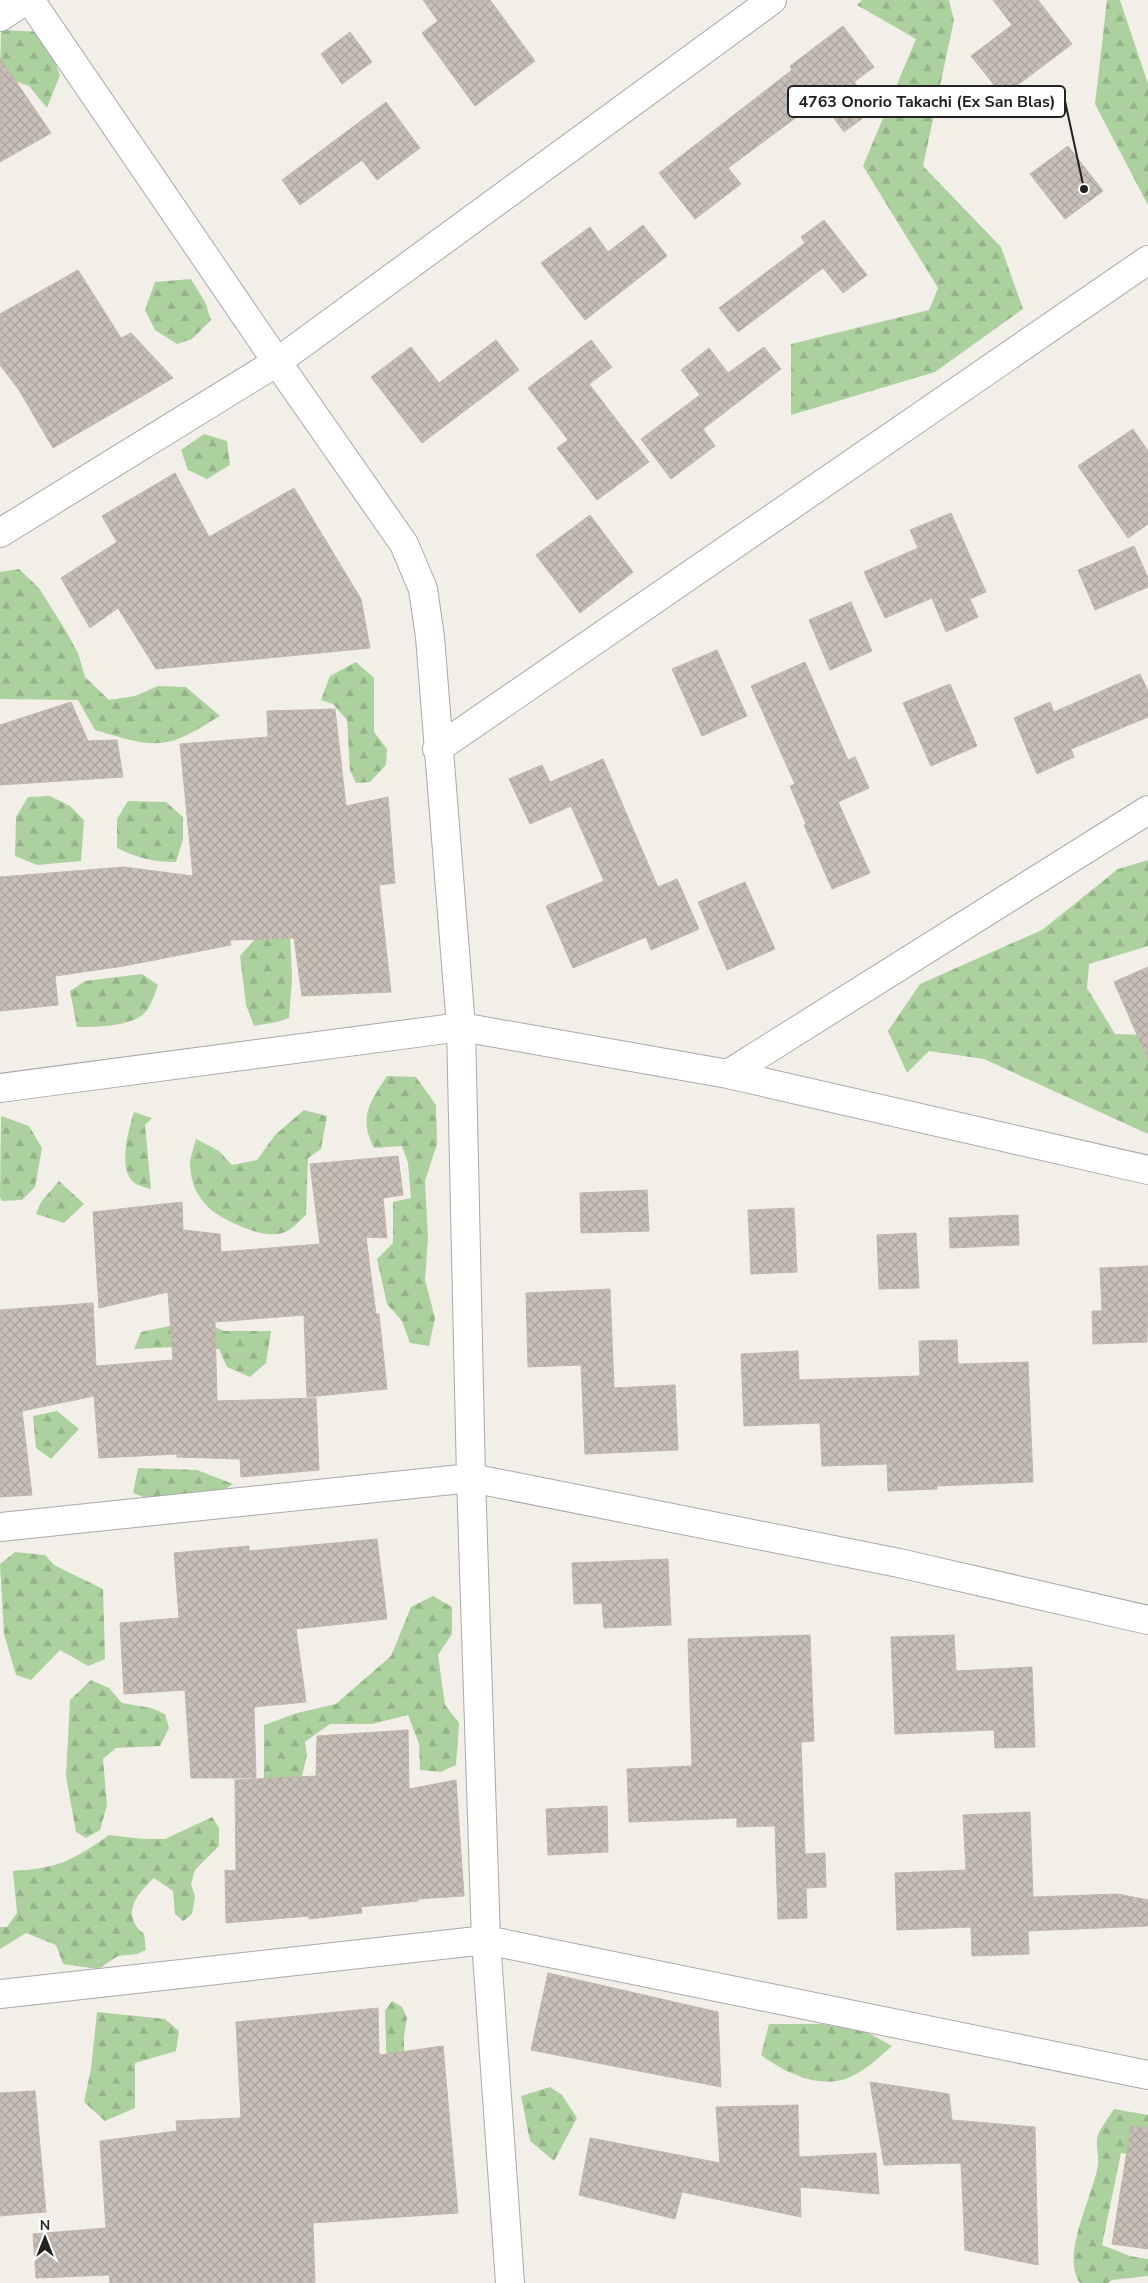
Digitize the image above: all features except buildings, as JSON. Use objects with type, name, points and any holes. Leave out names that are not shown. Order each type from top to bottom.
[{"type":"street","points":[[0,17],[28,0],[276,362],[404,544],[423,589],[430,637],[461,1028],[471,1478],[486,1940],[510,2283]]},
{"type":"street","points":[[0,533],[276,362],[772,0]]},
{"type":"street","points":[[438,749],[1148,260]]},
{"type":"street","points":[[728,1074],[1148,810]]},
{"type":"street","points":[[0,1088],[461,1028],[728,1074],[1148,1170]]},
{"type":"street","points":[[0,1527],[471,1478],[899,1563],[1148,1620]]},
{"type":"street","points":[[0,1994],[486,1940],[1148,2075]]},
{"type":"green space","points":[[862,0],[949,0],[954,20],[923,166],[1001,247],[1023,309],[935,372],[791,415],[791,344],[929,310],[938,288],[863,166],[916,39],[857,5]]},
{"type":"green space","points":[[1107,0],[1120,0],[1148,84],[1148,205],[1095,104]]},
{"type":"green space","points":[[1,30],[43,32],[60,75],[47,108],[29,86],[5,78],[0,80]]},
{"type":"green space","points":[[191,279],[205,302],[211,320],[192,339],[177,344],[155,330],[145,310],[155,282]]},
{"type":"green space","points":[[204,434],[227,441],[230,465],[207,479],[188,470],[181,450]]},
{"type":"green space","points":[[19,569],[39,588],[64,628],[78,653],[85,677],[109,700],[135,696],[158,686],[186,687],[220,716],[181,738],[167,742],[149,743],[95,730],[78,700],[0,699],[0,572]]},
{"type":"green space","points":[[356,662],[374,678],[374,732],[387,749],[386,765],[370,782],[356,783],[350,770],[347,720],[333,704],[321,700],[330,676]]},
{"type":"green space","points":[[50,796],[70,806],[84,820],[81,861],[37,865],[15,856],[16,817],[28,797]]},
{"type":"green space","points":[[128,801],[166,802],[183,817],[183,839],[176,862],[146,859],[117,848],[117,819]]},
{"type":"green space","points":[[1148,860],[1148,946],[1089,964],[1087,988],[1115,1034],[1148,1035],[1148,1134],[984,1059],[929,1051],[907,1073],[888,1031],[920,984],[1042,930],[1118,869]]},
{"type":"green space","points":[[251,912],[290,932],[292,980],[289,1018],[254,1026],[246,1005],[240,956],[254,940]]},
{"type":"green space","points":[[142,974],[158,985],[147,1010],[142,1016],[115,1025],[77,1027],[70,991],[85,981]]},
{"type":"green space","points":[[387,1076],[416,1077],[436,1105],[437,1144],[425,1181],[428,1238],[425,1280],[435,1318],[429,1346],[410,1343],[402,1321],[387,1304],[377,1259],[393,1243],[393,1202],[411,1198],[408,1163],[402,1146],[374,1148],[367,1127],[368,1110],[371,1102]]},
{"type":"green space","points":[[304,1110],[327,1116],[321,1149],[308,1158],[306,1215],[288,1231],[266,1234],[226,1220],[208,1207],[201,1199],[192,1179],[190,1163],[196,1139],[219,1151],[232,1165],[257,1160],[275,1135]]},
{"type":"green space","points":[[134,1112],[152,1118],[145,1125],[151,1189],[136,1184],[130,1178],[127,1170],[125,1160],[127,1139]]},
{"type":"green space","points":[[1,1116],[29,1126],[42,1148],[35,1187],[22,1200],[2,1201],[0,1197]]},
{"type":"green space","points":[[59,1181],[84,1204],[64,1223],[36,1214],[41,1202]]},
{"type":"green space","points":[[208,1324],[224,1331],[271,1331],[266,1363],[250,1377],[227,1367],[219,1349],[173,1347],[134,1349],[141,1332],[169,1326]]},
{"type":"green space","points":[[57,1411],[79,1429],[51,1459],[36,1448],[33,1416]]},
{"type":"green space","points":[[138,1468],[197,1470],[233,1484],[221,1492],[149,1499],[133,1493]]},
{"type":"green space","points":[[15,1552],[45,1555],[54,1565],[103,1589],[105,1659],[88,1666],[60,1650],[31,1680],[16,1675],[4,1634],[0,1564]]},
{"type":"green space","points":[[433,1596],[452,1607],[452,1634],[438,1655],[445,1705],[459,1723],[456,1765],[441,1772],[420,1770],[419,1744],[408,1715],[372,1724],[330,1724],[305,1742],[307,1755],[295,1805],[264,1794],[264,1725],[297,1713],[336,1704],[391,1656],[411,1607]]},
{"type":"green space","points":[[91,1680],[109,1688],[122,1703],[151,1708],[165,1714],[169,1728],[160,1746],[116,1748],[103,1759],[107,1805],[100,1830],[86,1838],[76,1832],[66,1776],[70,1700]]},
{"type":"green space","points":[[212,1817],[219,1828],[219,1846],[195,1870],[191,1884],[195,1896],[192,1914],[183,1921],[175,1914],[173,1891],[154,1878],[141,1891],[133,1905],[133,1919],[137,1927],[144,1934],[146,1950],[137,1954],[118,1956],[98,1969],[63,1964],[56,1945],[26,1933],[0,1949],[0,1927],[7,1927],[17,1913],[13,1871],[42,1868],[64,1862],[109,1835],[143,1839],[165,1839]]},
{"type":"green space","points":[[392,2001],[402,2007],[407,2018],[404,2036],[404,2057],[388,2113],[385,2011]]},
{"type":"green space","points":[[97,2012],[165,2019],[179,2031],[176,2051],[135,2063],[135,2108],[105,2121],[84,2102],[91,2069]]},
{"type":"green space","points":[[769,2024],[821,2024],[863,2030],[892,2046],[867,2067],[852,2076],[837,2081],[817,2081],[787,2071],[761,2055]]},
{"type":"green space","points":[[550,2087],[562,2095],[577,2118],[554,2161],[530,2141],[521,2096]]},
{"type":"green space","points":[[1114,2109],[1148,2115],[1148,2158],[1121,2153],[1102,2245],[1130,2256],[1148,2259],[1148,2276],[1112,2280],[1108,2283],[1080,2283],[1075,2271],[1076,2242],[1098,2165],[1098,2135]]},
{"type":"place","name":"4763 Onorio Takachi (Ex San Blas)","points":[[1084,189]]}]
